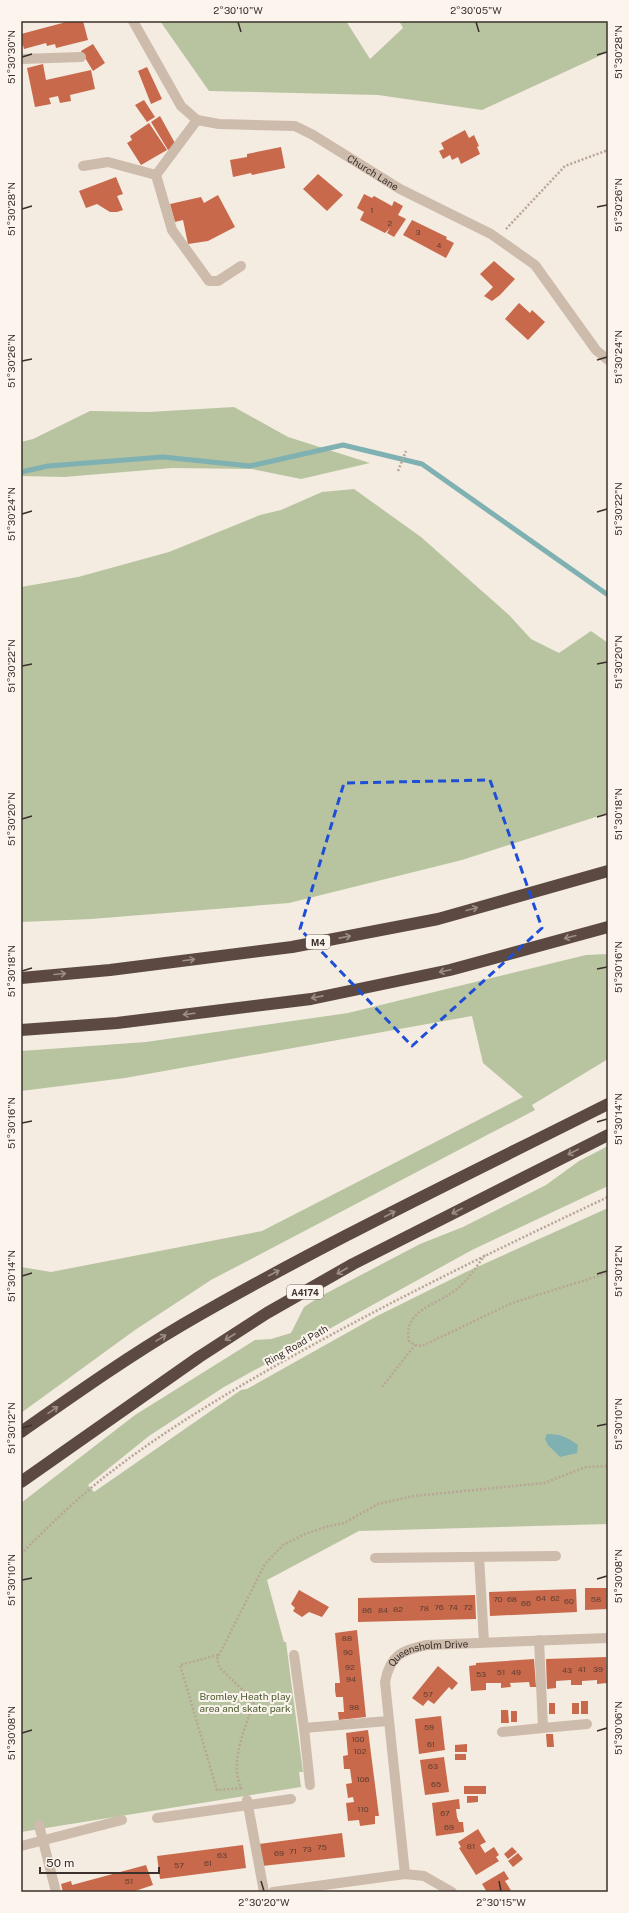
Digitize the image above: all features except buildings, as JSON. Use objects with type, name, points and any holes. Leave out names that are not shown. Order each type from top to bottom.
[{"type":"highway","name":"M4","points":[[21,978],[110,970],[292,947],[438,919],[608,872]]},
{"type":"highway","points":[[21,1030],[117,1023],[311,999],[450,970],[608,927]]},
{"type":"highway","points":[[21,1432],[101,1376],[167,1334],[267,1277],[608,1104]]},
{"type":"highway","name":"A4174","points":[[21,1482],[199,1357],[267,1313],[353,1264],[608,1135]]},
{"type":"street","points":[[133,21],[181,106],[197,120],[156,175]]},
{"type":"street","points":[[21,59],[81,57]]},
{"type":"street","name":"Church Lane","points":[[197,120],[219,124],[295,126],[400,189],[491,234],[535,265],[596,350],[608,360]]},
{"type":"street","points":[[83,166],[108,162],[156,175]]},
{"type":"street","points":[[156,175],[172,230],[209,281],[218,281],[241,266]]},
{"type":"street","points":[[375,1558],[556,1556]]},
{"type":"street","points":[[479,1557],[484,1642]]},
{"type":"street","name":"Queensholm Drive","points":[[405,1874],[385,1682],[387,1668],[396,1656],[407,1649],[427,1644],[608,1638]]},
{"type":"street","points":[[540,1640],[543,1728]]},
{"type":"street","points":[[294,1655],[310,1785]]},
{"type":"street","points":[[304,1728],[388,1721]]},
{"type":"street","points":[[502,1732],[587,1724]]},
{"type":"street","points":[[157,1818],[247,1803],[291,1799]]},
{"type":"street","points":[[247,1803],[264,1892]]},
{"type":"street","points":[[21,1846],[122,1820]]},
{"type":"street","points":[[39,1825],[56,1892]]},
{"type":"street","points":[[277,1892],[405,1874],[424,1876],[452,1892]]},
{"type":"path","points":[[507,245],[505,229],[565,166],[608,150]]},
{"type":"path","points":[[398,472],[406,451]]},
{"type":"path","name":"Ring Road Path","points":[[21,1554],[60,1515],[98,1482],[206,1406],[322,1339],[485,1254],[608,1197]]},
{"type":"path","points":[[485,1254],[471,1275],[457,1289],[420,1311],[413,1318],[407,1333],[409,1341],[415,1345],[422,1346],[512,1303],[608,1273]]},
{"type":"path","points":[[382,1387],[415,1345]]},
{"type":"path","points":[[247,1803],[238,1780],[237,1760],[254,1701],[220,1668],[217,1658],[265,1564],[284,1545],[305,1534],[325,1527],[344,1523],[378,1504],[414,1496],[544,1483],[586,1467],[608,1466]]},
{"type":"path","points":[[218,1655],[180,1665],[217,1790],[242,1788]]},
{"type":"highlighted area","points":[[490,780],[542,928],[412,1046],[300,929],[344,783]]},
{"type":"green space","points":[[160,21],[346,21],[370,59],[403,28],[399,21],[608,21],[608,52],[482,110],[378,95],[209,91]]},
{"type":"green space","points":[[234,407],[288,437],[370,463],[301,479],[252,469],[172,468],[64,477],[21,476],[21,442],[33,439],[90,411],[149,412]]},
{"type":"green space","points":[[354,489],[421,537],[509,615],[531,639],[559,653],[591,631],[608,643],[608,813],[462,860],[289,903],[91,919],[21,922],[21,587],[78,577],[169,552],[260,515],[281,510],[322,492]]},
{"type":"green space","points":[[608,954],[608,1059],[532,1105],[535,1110],[211,1280],[135,1330],[21,1413],[21,1267],[51,1272],[262,1231],[523,1097],[483,1063],[472,1016],[125,1078],[21,1091],[21,1051],[146,1042],[348,1013],[586,955]]},
{"type":"green space","name":"Bromley Heath play area and skate park","points":[[608,1146],[608,1186],[472,1250],[224,1387],[149,1436],[88,1485],[94,1492],[241,1390],[247,1389],[377,1316],[466,1272],[608,1208],[608,1524],[359,1531],[267,1580],[284,1642],[286,1642],[303,1772],[299,1772],[301,1787],[21,1832],[21,1503],[135,1415],[255,1340],[271,1339],[291,1333],[304,1307],[321,1296],[420,1244],[463,1227],[546,1185],[579,1161]]},
{"type":"water","points":[[547,1434],[560,1435],[574,1442],[578,1445],[577,1453],[560,1457],[548,1445],[545,1439]]},
{"type":"waterway","points":[[21,472],[48,466],[163,457],[250,466],[343,445],[422,464],[608,595]]}]
